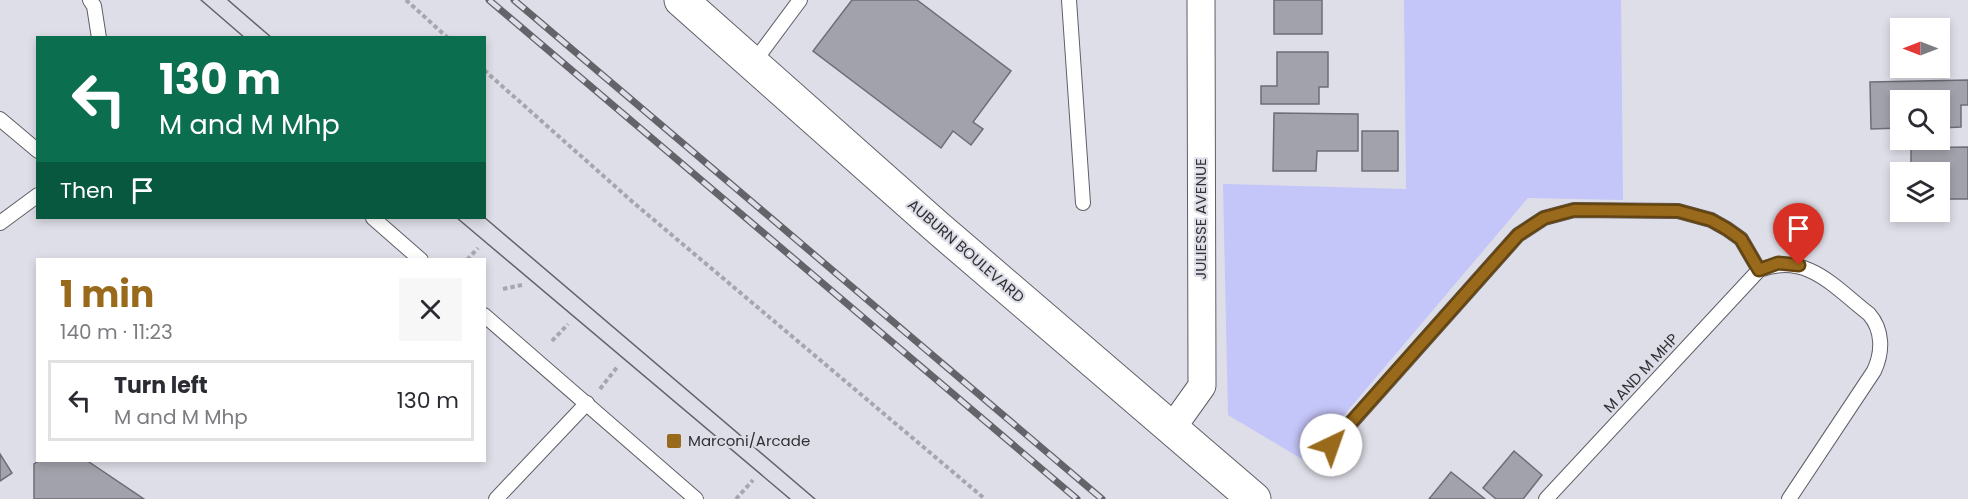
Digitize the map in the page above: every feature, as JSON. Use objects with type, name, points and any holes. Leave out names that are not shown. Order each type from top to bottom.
[{"type":"street","name":"AUBURN BOULEVARD","points":[[681,0],[705,11],[754,62],[937,227],[1254,499]]},
{"type":"street","name":"JULIESSE AVENUE","points":[[1172,428],[1202,386],[1201,0]]},
{"type":"lane","points":[[90,0],[94,6],[99,36]]},
{"type":"lane","points":[[754,62],[800,0]]},
{"type":"lane","points":[[1069,0],[1083,203]]},
{"type":"lane","points":[[0,119],[36,149]]},
{"type":"lane","points":[[0,223],[36,196]]},
{"type":"lane","points":[[1318,460],[1518,235],[1544,218],[1574,210],[1678,211],[1711,220],[1741,239],[1759,270],[1778,263],[1799,265],[1818,274],[1875,320],[1881,340],[1879,360],[1789,499]]},
{"type":"lane","points":[[374,219],[419,258]]},
{"type":"lane","name":"M AND M MHP","points":[[1546,499],[1759,270]]},
{"type":"lane","points":[[486,317],[592,399],[696,499]]},
{"type":"lane","points":[[496,499],[592,399]]},
{"type":"path","points":[[406,0],[446,36]]},
{"type":"path","points":[[486,72],[635,204],[985,499]]},
{"type":"path","points":[[469,258],[478,248]]},
{"type":"path","points":[[503,289],[522,285]]},
{"type":"path","points":[[552,341],[568,324]]},
{"type":"path","points":[[592,399],[618,366]]},
{"type":"path","points":[[736,499],[753,480]]},
{"type":"shaded area","points":[[1404,0],[1621,0],[1623,200],[1528,198],[1305,461],[1228,415],[1223,184],[1406,189]]},
{"type":"building","points":[[852,0],[917,0],[1011,71],[973,122],[983,129],[971,145],[953,131],[941,148],[813,51]]},
{"type":"building","points":[[1274,0],[1322,0],[1322,34],[1274,34]]},
{"type":"building","points":[[1277,52],[1328,52],[1328,87],[1319,87],[1319,104],[1261,104],[1261,86],[1277,86]]},
{"type":"building","points":[[1968,80],[1968,105],[1961,105],[1961,127],[1950,128],[1950,90],[1890,90],[1890,128],[1871,129],[1870,82]]},
{"type":"building","points":[[1274,113],[1358,114],[1358,151],[1317,151],[1316,171],[1273,171]]},
{"type":"building","points":[[1362,131],[1398,131],[1398,171],[1362,171]]},
{"type":"building","points":[[1950,147],[1968,147],[1968,199],[1950,199],[1950,162],[1911,162],[1911,150],[1950,150]]},
{"type":"building","points":[[1514,451],[1542,475],[1523,499],[1496,499],[1483,488]]},
{"type":"building","points":[[0,454],[12,473],[0,481]]},
{"type":"building","points":[[37,462],[89,462],[144,499],[34,499],[34,464]]},
{"type":"building","points":[[1451,472],[1485,499],[1429,499]]},
{"type":"tram line","points":[[201,0],[243,36]]},
{"type":"tram line","points":[[228,0],[270,36]]},
{"type":"tram line","points":[[458,219],[790,499]]},
{"type":"tram line","points":[[486,219],[815,499]]},
{"type":"railway","points":[[489,0],[1077,499]]},
{"type":"railway","points":[[514,0],[1102,499]]},
{"type":"place","name":"Marconi/Arcade","points":[[674,441]]},
{"type":"route","points":[[1331,445],[1518,235],[1544,218],[1574,210],[1678,211],[1711,220],[1741,239],[1759,270],[1778,263],[1799,265]]}]
